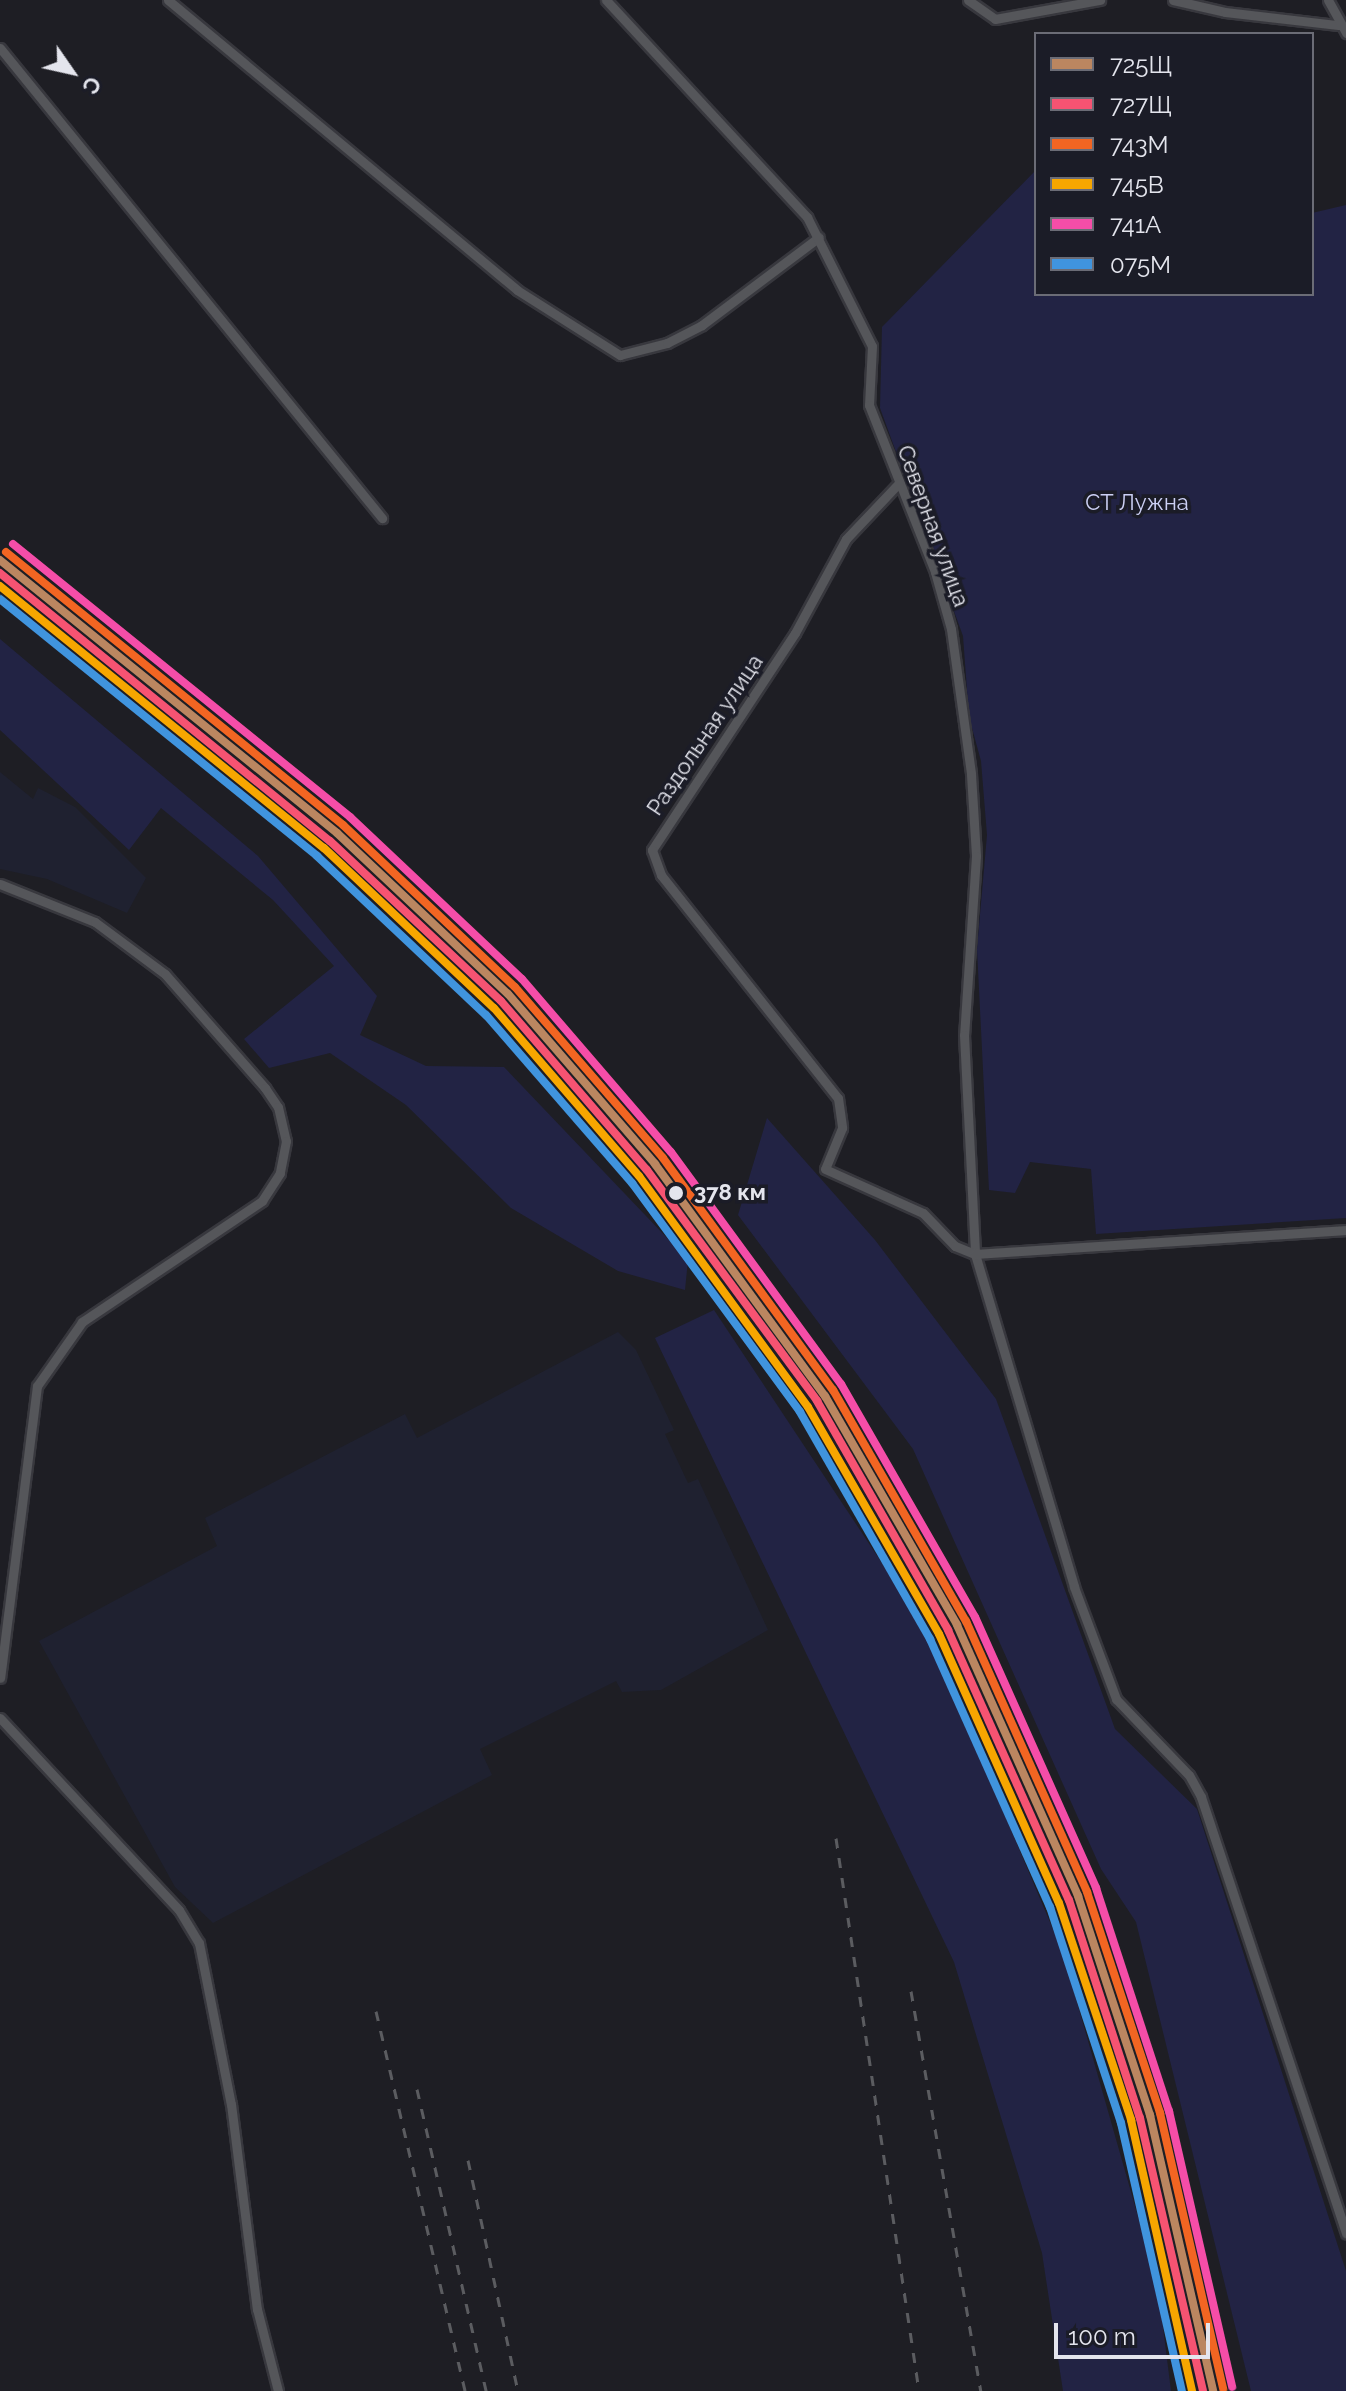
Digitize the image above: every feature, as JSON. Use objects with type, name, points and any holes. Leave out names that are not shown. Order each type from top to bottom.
[{"type":"street","points":[[168,0],[517,290],[620,355],[667,343],[702,325],[819,237]]},
{"type":"street","name":"Северная улица","points":[[606,0],[787,194],[819,237],[872,346],[869,405],[951,629],[971,774],[976,856],[964,1035],[975,1254],[1074,1587],[1116,1699],[1189,1775],[1201,1797],[1346,2234]]},
{"type":"street","points":[[968,0],[975,10],[995,19],[1100,0]]},
{"type":"street","points":[[1173,0],[1225,12],[1342,29]]},
{"type":"street","points":[[1328,0],[1342,29]]},
{"type":"street","points":[[0,48],[382,518]]},
{"type":"street","name":"Раздольная улица","points":[[899,483],[846,539],[795,633],[652,850],[661,875],[838,1098],[842,1128],[825,1169],[923,1213],[955,1246],[975,1254]]},
{"type":"street","points":[[0,884],[95,922],[165,974],[265,1088],[278,1107],[286,1141],[280,1173],[262,1201],[82,1322],[37,1386],[0,1678]]},
{"type":"street","points":[[975,1254],[1346,1230]]},
{"type":"street","points":[[0,1718],[179,1910],[199,1943],[231,2104],[257,2309],[278,2391]]},
{"type":"shaded area","points":[[0,772],[33,799],[38,788],[75,807],[146,878],[127,913],[47,879],[0,869]]},
{"type":"shaded area","points":[[618,1332],[636,1350],[674,1430],[665,1434],[688,1483],[698,1479],[768,1630],[661,1690],[622,1692],[616,1681],[480,1749],[492,1775],[213,1923],[175,1887],[39,1641],[217,1546],[205,1518],[405,1414],[417,1438]]},
{"type":"green space","name":"СТ Лужна","points":[[1034,172],[1034,296],[1314,296],[1314,213],[1346,205],[1346,1218],[1096,1234],[1091,1169],[1030,1162],[1015,1193],[989,1190],[977,949],[987,835],[981,761],[969,717],[963,636],[880,408],[882,327]]},
{"type":"green space","points":[[0,639],[258,856],[377,996],[360,1035],[426,1066],[504,1067],[688,1260],[685,1290],[618,1271],[511,1208],[406,1105],[330,1053],[269,1068],[244,1039],[334,966],[273,900],[161,808],[129,850],[0,730]]},
{"type":"green space","points":[[767,1118],[875,1240],[996,1399],[1115,1729],[1197,1809],[1346,2271],[1346,2391],[1251,2391],[1136,1922],[1101,1869],[913,1449],[738,1215]]},
{"type":"green space","points":[[714,1310],[927,1631],[1063,1953],[1158,2287],[1171,2391],[1063,2391],[1042,2253],[954,1962],[655,1338]]},
{"type":"railway","points":[[836,1838],[919,2391]]},
{"type":"railway","points":[[911,1991],[981,2391]]},
{"type":"railway","points":[[376,2011],[465,2391]]},
{"type":"railway","points":[[417,2089],[486,2391]]},
{"type":"railway","points":[[468,2160],[518,2391]]},
{"type":"transit line","name":"741А","points":[[13,544],[350,817],[522,979],[671,1152],[841,1384],[975,1617],[1096,1888],[1169,2111],[1232,2387]]},
{"type":"transit line","name":"743М","points":[[6,552],[343,825],[515,987],[663,1158],[833,1390],[966,1621],[1087,1892],[1160,2113],[1223,2389]]},
{"type":"transit line","name":"725Щ","points":[[0,560],[337,833],[508,994],[655,1164],[825,1396],[957,1625],[1078,1896],[1150,2115],[1213,2391]]},
{"type":"transit line","name":"727Щ","points":[[0,573],[330,841],[501,1001],[647,1170],[817,1401],[948,1630],[1069,1900],[1140,2118],[1203,2391]]},
{"type":"transit line","name":"745В","points":[[0,586],[324,848],[494,1008],[639,1176],[808,1407],[939,1634],[1059,1903],[1131,2120],[1192,2391]]},
{"type":"transit line","name":"075М","points":[[0,599],[317,856],[486,1015],[632,1183],[800,1412],[930,1639],[1050,1907],[1121,2123],[1182,2391]]},
{"type":"place","name":"378 км","points":[[676,1193]]}]
